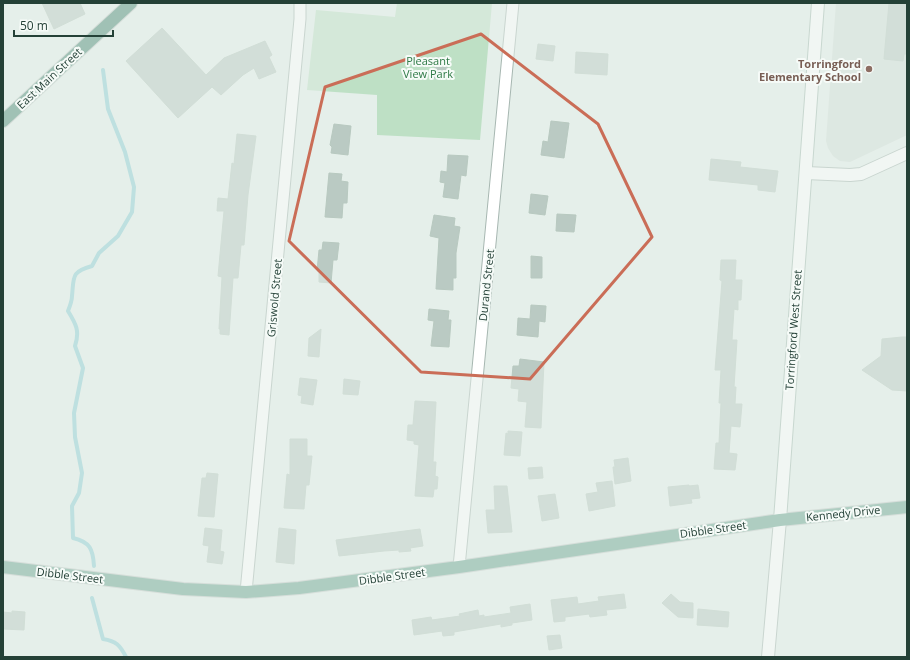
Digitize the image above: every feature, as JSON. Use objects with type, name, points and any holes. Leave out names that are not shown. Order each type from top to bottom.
[{"type":"highway","name":"East Main Street","points":[[3,121],[131,3]]},
{"type":"main road","name":"Torringford West Street","points":[[768,657],[780,520],[818,3]]},
{"type":"main road","points":[[806,173],[861,174],[907,153]]},
{"type":"main road","name":"Kennedy Drive","points":[[780,520],[907,507]]},
{"type":"main road","name":"Dibble Street","points":[[3,567],[183,589],[246,592],[299,588],[459,567],[780,520]]},
{"type":"street","name":"Griswold Street","points":[[246,592],[300,18],[300,3]]},
{"type":"street","name":"Durand Street","points":[[459,567],[513,3]]},
{"type":"highlighted area","points":[[481,34],[598,124],[652,237],[530,379],[421,372],[289,241],[325,87]]},
{"type":"shaded area","name":"Torringford Elementary School","points":[[836,3],[907,3],[907,135],[850,162],[840,161],[833,156],[826,141]]},
{"type":"green space","name":"Pleasant View Park","points":[[397,3],[492,3],[480,140],[377,135],[377,95],[307,90],[316,10],[395,17]]},
{"type":"building","points":[[42,3],[80,3],[85,14],[54,29]]},
{"type":"building","points":[[889,3],[907,3],[907,54],[904,54],[903,61],[884,59]]},
{"type":"building","points":[[162,28],[206,75],[224,58],[265,41],[272,55],[269,57],[276,72],[259,79],[254,68],[243,75],[221,95],[212,87],[178,118],[126,61]]},
{"type":"building","points":[[538,44],[555,46],[553,61],[536,59]]},
{"type":"building","points":[[576,52],[608,54],[607,75],[575,73]]},
{"type":"building","points":[[436,57],[448,59],[446,79],[434,78]]},
{"type":"building","points":[[551,121],[569,123],[564,158],[541,155],[543,141],[548,142]]},
{"type":"building","points":[[334,124],[351,126],[348,155],[331,153],[332,147],[330,145]]},
{"type":"building","points":[[237,134],[256,136],[248,195],[244,245],[241,245],[238,278],[233,278],[229,335],[220,334],[219,329],[222,277],[218,276],[224,211],[217,211],[218,198],[228,199]]},
{"type":"building","points":[[448,155],[468,156],[466,176],[461,175],[458,199],[443,197],[445,183],[440,182],[441,171],[447,172]]},
{"type":"building","points":[[711,159],[741,162],[740,167],[778,171],[775,192],[758,190],[758,185],[709,180]]},
{"type":"building","points":[[329,173],[342,174],[341,181],[348,182],[347,203],[343,203],[342,218],[325,217]]},
{"type":"building","points":[[531,194],[548,196],[545,215],[529,213]]},
{"type":"building","points":[[557,214],[576,215],[574,232],[556,231]]},
{"type":"building","points":[[434,215],[455,218],[454,226],[460,227],[456,253],[456,278],[453,278],[453,290],[436,289],[439,238],[430,236]]},
{"type":"building","points":[[323,242],[339,243],[337,260],[333,260],[331,283],[319,282],[319,272],[317,271],[319,250],[322,250]]},
{"type":"building","points":[[531,256],[542,257],[542,278],[531,278]]},
{"type":"building","points":[[721,260],[736,260],[735,280],[742,280],[741,300],[738,300],[738,310],[734,309],[732,340],[737,340],[734,387],[736,387],[735,404],[742,404],[740,427],[731,426],[729,453],[737,454],[735,470],[714,469],[716,443],[719,443],[721,403],[719,403],[721,370],[715,370],[722,281],[720,280]]},
{"type":"building","points":[[531,305],[546,306],[545,322],[539,321],[538,337],[517,335],[518,318],[530,319]]},
{"type":"building","points":[[429,309],[449,311],[448,320],[451,320],[449,347],[431,346],[434,321],[428,320]]},
{"type":"building","points":[[321,329],[319,357],[308,356],[309,338]]},
{"type":"building","points":[[907,337],[907,391],[892,390],[862,370],[881,356],[882,339]]},
{"type":"building","points":[[520,359],[544,362],[541,428],[525,427],[527,402],[518,401],[519,389],[511,388],[513,366],[519,366]]},
{"type":"building","points":[[300,378],[317,380],[313,405],[301,403],[302,396],[298,395]]},
{"type":"building","points":[[344,379],[360,381],[358,395],[343,394]]},
{"type":"building","points":[[415,401],[436,402],[433,462],[436,462],[435,476],[438,477],[437,489],[434,489],[433,497],[415,496],[419,445],[414,444],[414,441],[407,440],[408,425],[413,425]]},
{"type":"building","points":[[508,431],[522,432],[520,456],[504,455],[506,433],[508,434]]},
{"type":"building","points":[[290,439],[307,439],[307,456],[312,456],[309,485],[306,485],[304,509],[284,508],[287,474],[290,475]]},
{"type":"building","points":[[628,458],[631,481],[615,484],[613,467],[615,467],[614,460]]},
{"type":"building","points":[[542,467],[543,478],[529,479],[528,468]]},
{"type":"building","points":[[207,473],[218,474],[214,517],[198,516],[202,478],[206,478]]},
{"type":"building","points":[[612,481],[615,506],[589,511],[586,494],[598,492],[596,483]]},
{"type":"building","points":[[698,485],[700,498],[691,499],[692,503],[670,506],[668,487]]},
{"type":"building","points":[[494,486],[507,486],[512,532],[488,533],[486,510],[495,510]]},
{"type":"building","points":[[555,494],[559,518],[542,521],[538,496]]},
{"type":"building","points":[[205,528],[222,530],[220,551],[224,552],[222,564],[207,562],[209,546],[203,545]]},
{"type":"building","points":[[279,528],[296,530],[294,564],[276,562]]},
{"type":"building","points":[[420,529],[423,546],[410,548],[411,551],[384,551],[339,556],[336,540]]},
{"type":"building","points":[[624,594],[626,608],[606,610],[607,615],[590,617],[589,614],[565,617],[565,621],[554,622],[551,600],[577,597],[578,604],[599,601],[598,597]]},
{"type":"building","points":[[671,594],[680,602],[693,603],[693,618],[678,617],[662,603]]},
{"type":"building","points":[[530,604],[532,620],[512,623],[512,625],[501,627],[501,624],[454,632],[454,635],[443,636],[442,631],[414,635],[412,620],[431,617],[432,620],[460,616],[459,614],[478,610],[479,616],[484,615],[484,617],[511,613],[510,607]]},
{"type":"building","points":[[698,609],[729,612],[728,627],[697,625]]},
{"type":"building","points":[[12,611],[25,612],[24,630],[3,629],[3,612],[12,613]]},
{"type":"building","points":[[560,635],[562,648],[549,650],[547,636]]},
{"type":"waterway","points":[[94,566],[93,555],[90,547],[87,544],[73,538],[72,506],[79,493],[82,473],[75,437],[74,413],[83,368],[75,346],[77,336],[76,328],[68,311],[72,300],[75,276],[80,270],[92,266],[99,253],[118,236],[132,212],[134,187],[125,152],[108,109],[103,70]]},
{"type":"waterway","points":[[92,598],[103,639],[117,644],[122,649],[126,657]]},
{"type":"place","name":"Torringford Elementary School","points":[[869,69]]}]
